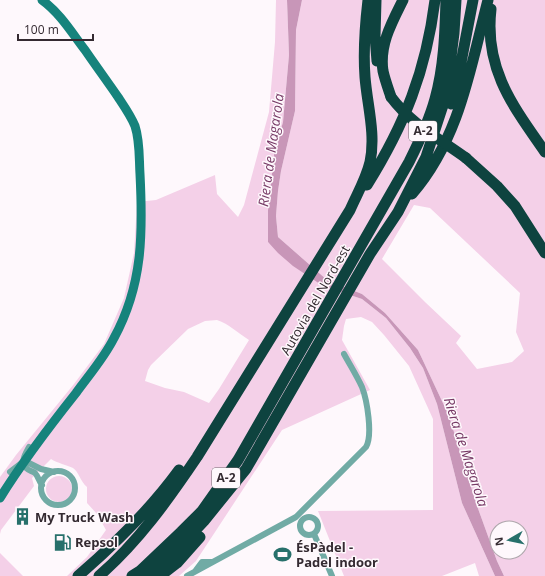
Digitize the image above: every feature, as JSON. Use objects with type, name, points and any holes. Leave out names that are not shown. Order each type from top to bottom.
[{"type":"highway","points":[[99,576],[122,554],[147,526],[197,458],[242,386],[256,360],[350,210],[366,177],[372,148],[365,76],[364,48],[368,0]]},
{"type":"highway","points":[[376,0],[376,59],[385,89],[407,115],[415,122],[466,158],[497,186],[515,206],[545,253]]},
{"type":"highway","points":[[392,97],[383,72],[382,52],[388,31],[403,0]]},
{"type":"highway","points":[[350,210],[356,204],[382,161],[414,94],[426,53],[435,0]]},
{"type":"highway","name":"Autovia del Nord-est","points":[[132,576],[140,571],[202,511],[238,460],[300,364],[365,252],[430,116],[442,62],[446,0]]},
{"type":"highway","name":"Autovia del Nord-est","points":[[365,252],[398,212],[426,157],[446,96],[454,33],[456,0]]},
{"type":"highway","points":[[412,185],[432,152],[450,106],[459,73],[473,0]]},
{"type":"highway","points":[[398,212],[419,187],[430,170],[452,128],[468,82],[488,0]]},
{"type":"highway","points":[[492,0],[490,40],[498,74],[515,107],[545,152]]},
{"type":"highway","points":[[78,576],[126,532],[167,488],[193,453],[256,360]]},
{"type":"highway","name":"Autovia del Nord-est","points":[[148,576],[173,554],[204,521],[246,469],[300,364]]},
{"type":"highway","points":[[160,576],[177,562],[210,526],[242,478],[246,469]]},
{"type":"main road","points":[[0,488],[97,366],[114,339],[128,307],[136,282],[140,256],[141,227],[138,141],[132,121],[110,85],[64,22],[49,5],[42,0]]},
{"type":"main road","points":[[0,498],[13,472],[26,466],[30,449]]},
{"type":"street","points":[[187,576],[291,520],[360,455],[369,443],[370,434],[362,387],[344,354]]},
{"type":"street","points":[[30,449],[33,464],[41,469],[54,472],[63,472],[71,478],[75,487],[72,497],[69,501],[62,504],[48,501],[42,493],[42,485],[46,477],[54,472]]},
{"type":"street","points":[[26,466],[33,464]]},
{"type":"street","points":[[26,466],[34,473],[42,485]]},
{"type":"street","points":[[314,534],[332,576]]},
{"type":"shaded area","points":[[276,0],[287,0],[289,55],[283,122],[274,155],[268,210],[268,242],[323,286],[362,299],[386,318],[410,348],[423,368],[437,404],[462,503],[495,576],[479,576],[475,563],[442,576],[344,576],[318,511],[433,510],[433,419],[409,366],[372,322],[361,317],[346,319],[342,340],[370,390],[282,430],[196,561],[179,576],[67,576],[87,557],[106,530],[97,514],[87,503],[87,487],[77,472],[73,468],[51,459],[32,478],[34,486],[1,530],[0,534],[0,477],[104,344],[124,298],[134,253],[137,202],[156,200],[215,175],[217,194],[238,217],[244,205],[269,112],[275,42]],"holes":[[[217,320],[249,340],[209,403],[184,392],[165,388],[145,381],[151,365],[188,329],[205,321]]]},
{"type":"shaded area","points":[[287,0],[302,0],[296,30],[295,111],[281,171],[278,191],[276,216],[278,237],[327,280],[362,294],[385,313],[418,350],[449,416],[476,503],[489,539],[489,560],[497,560],[504,576],[495,576],[462,503],[437,404],[423,368],[410,348],[386,318],[362,299],[323,286],[293,266],[268,242],[268,210],[274,155],[283,122],[289,55]]},
{"type":"shaded area","points":[[302,0],[545,0],[545,576],[504,576],[497,560],[529,560],[529,520],[489,520],[489,539],[476,503],[449,416],[418,350],[385,313],[362,294],[327,280],[278,237],[276,216],[278,191],[281,171],[295,111],[296,30]],"holes":[[[414,205],[430,208],[520,293],[516,332],[524,351],[512,362],[477,369],[456,343],[461,336],[382,259]]]},
{"type":"shaded area","points":[[59,476],[68,480],[72,489],[68,498],[59,502],[50,498],[46,489],[50,480]]},
{"type":"shaded area","points":[[0,553],[23,576],[0,576]]},
{"type":"place","name":"My Truck Wash","points":[[22,517]]},
{"type":"place","name":"Repsol","points":[[62,542]]},
{"type":"place","name":"ÉsPàdel - Padel indoor","points":[[283,554]]},
{"type":"water label","name":"Riera de Magarola","points":[[271,150]]},
{"type":"water label","name":"Riera de Magarola","points":[[466,452]]}]
